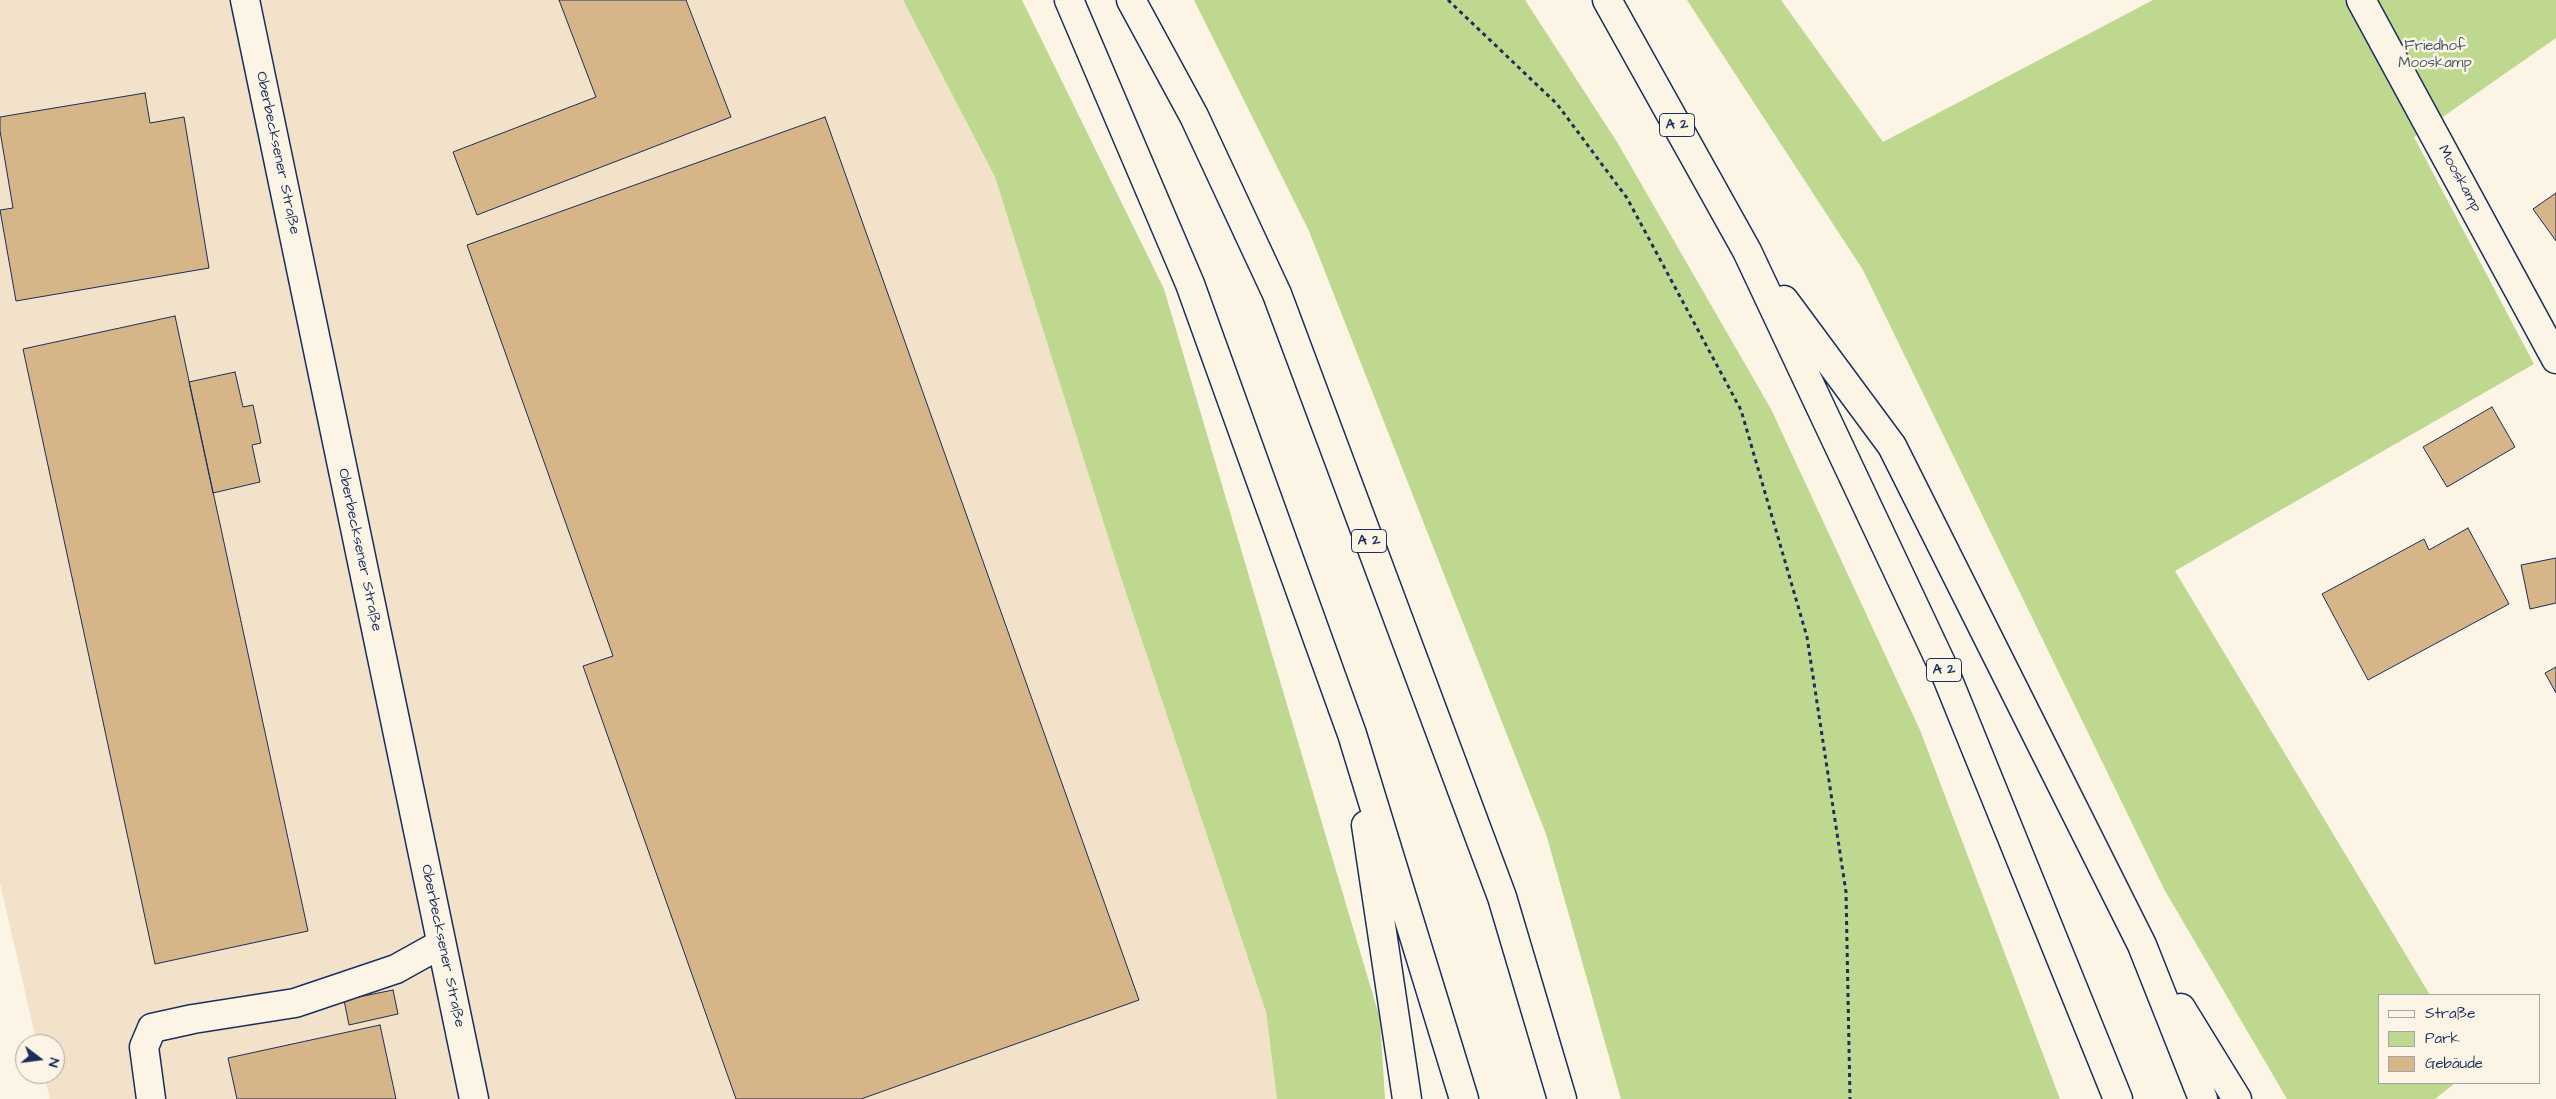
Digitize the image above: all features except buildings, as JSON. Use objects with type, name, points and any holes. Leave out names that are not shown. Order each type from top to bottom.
[{"type":"main road","name":"Oberbecksener Straße","points":[[245,0],[474,1099]]},
{"type":"main road","points":[[1069,0],[1190,284],[1352,734],[1464,1099]]},
{"type":"main road","name":"A 2","points":[[1131,0],[1194,116],[1277,294],[1502,897],[1562,1099]]},
{"type":"main road","name":"A 2","points":[[1607,0],[1747,251],[1942,665],[2118,1099]]},
{"type":"main road","name":"Mooskamp","points":[[2361,0],[2555,351]]},
{"type":"main road","points":[[1747,251],[1892,446],[2142,945],[2203,1099]]},
{"type":"main road","points":[[1352,734],[1407,1099]]},
{"type":"main road","points":[[151,1099],[144,1047],[152,1028],[193,1018],[296,1003],[396,969],[441,944]]},
{"type":"main road","points":[[2142,945],[2237,1099]]},
{"type":"path","points":[[1448,0],[1557,104],[1627,198],[1741,410],[1807,636],[1846,892],[1850,1099]]},
{"type":"shaded area","points":[[0,0],[903,0],[995,177],[1122,581],[1266,1012],[1277,1099],[50,1099],[46,1084],[65,1084],[65,1034],[35,1034],[0,883]]},
{"type":"green space","points":[[903,0],[1022,0],[1164,289],[1380,1019],[1385,1099],[1277,1099],[1266,1012],[1122,581],[995,177]]},
{"type":"green space","points":[[1194,0],[1525,0],[1617,142],[1771,409],[1920,730],[2060,1099],[1621,1099],[1546,834],[1309,231]]},
{"type":"green space","name":"Friedhof Mooskamp","points":[[1687,0],[1781,0],[1883,142],[2153,0],[2556,0],[2556,38],[2414,137],[2534,364],[2175,571],[2429,994],[2378,994],[2378,1084],[2454,1084],[2435,1099],[2287,1099],[2164,889],[1863,270]]}]
